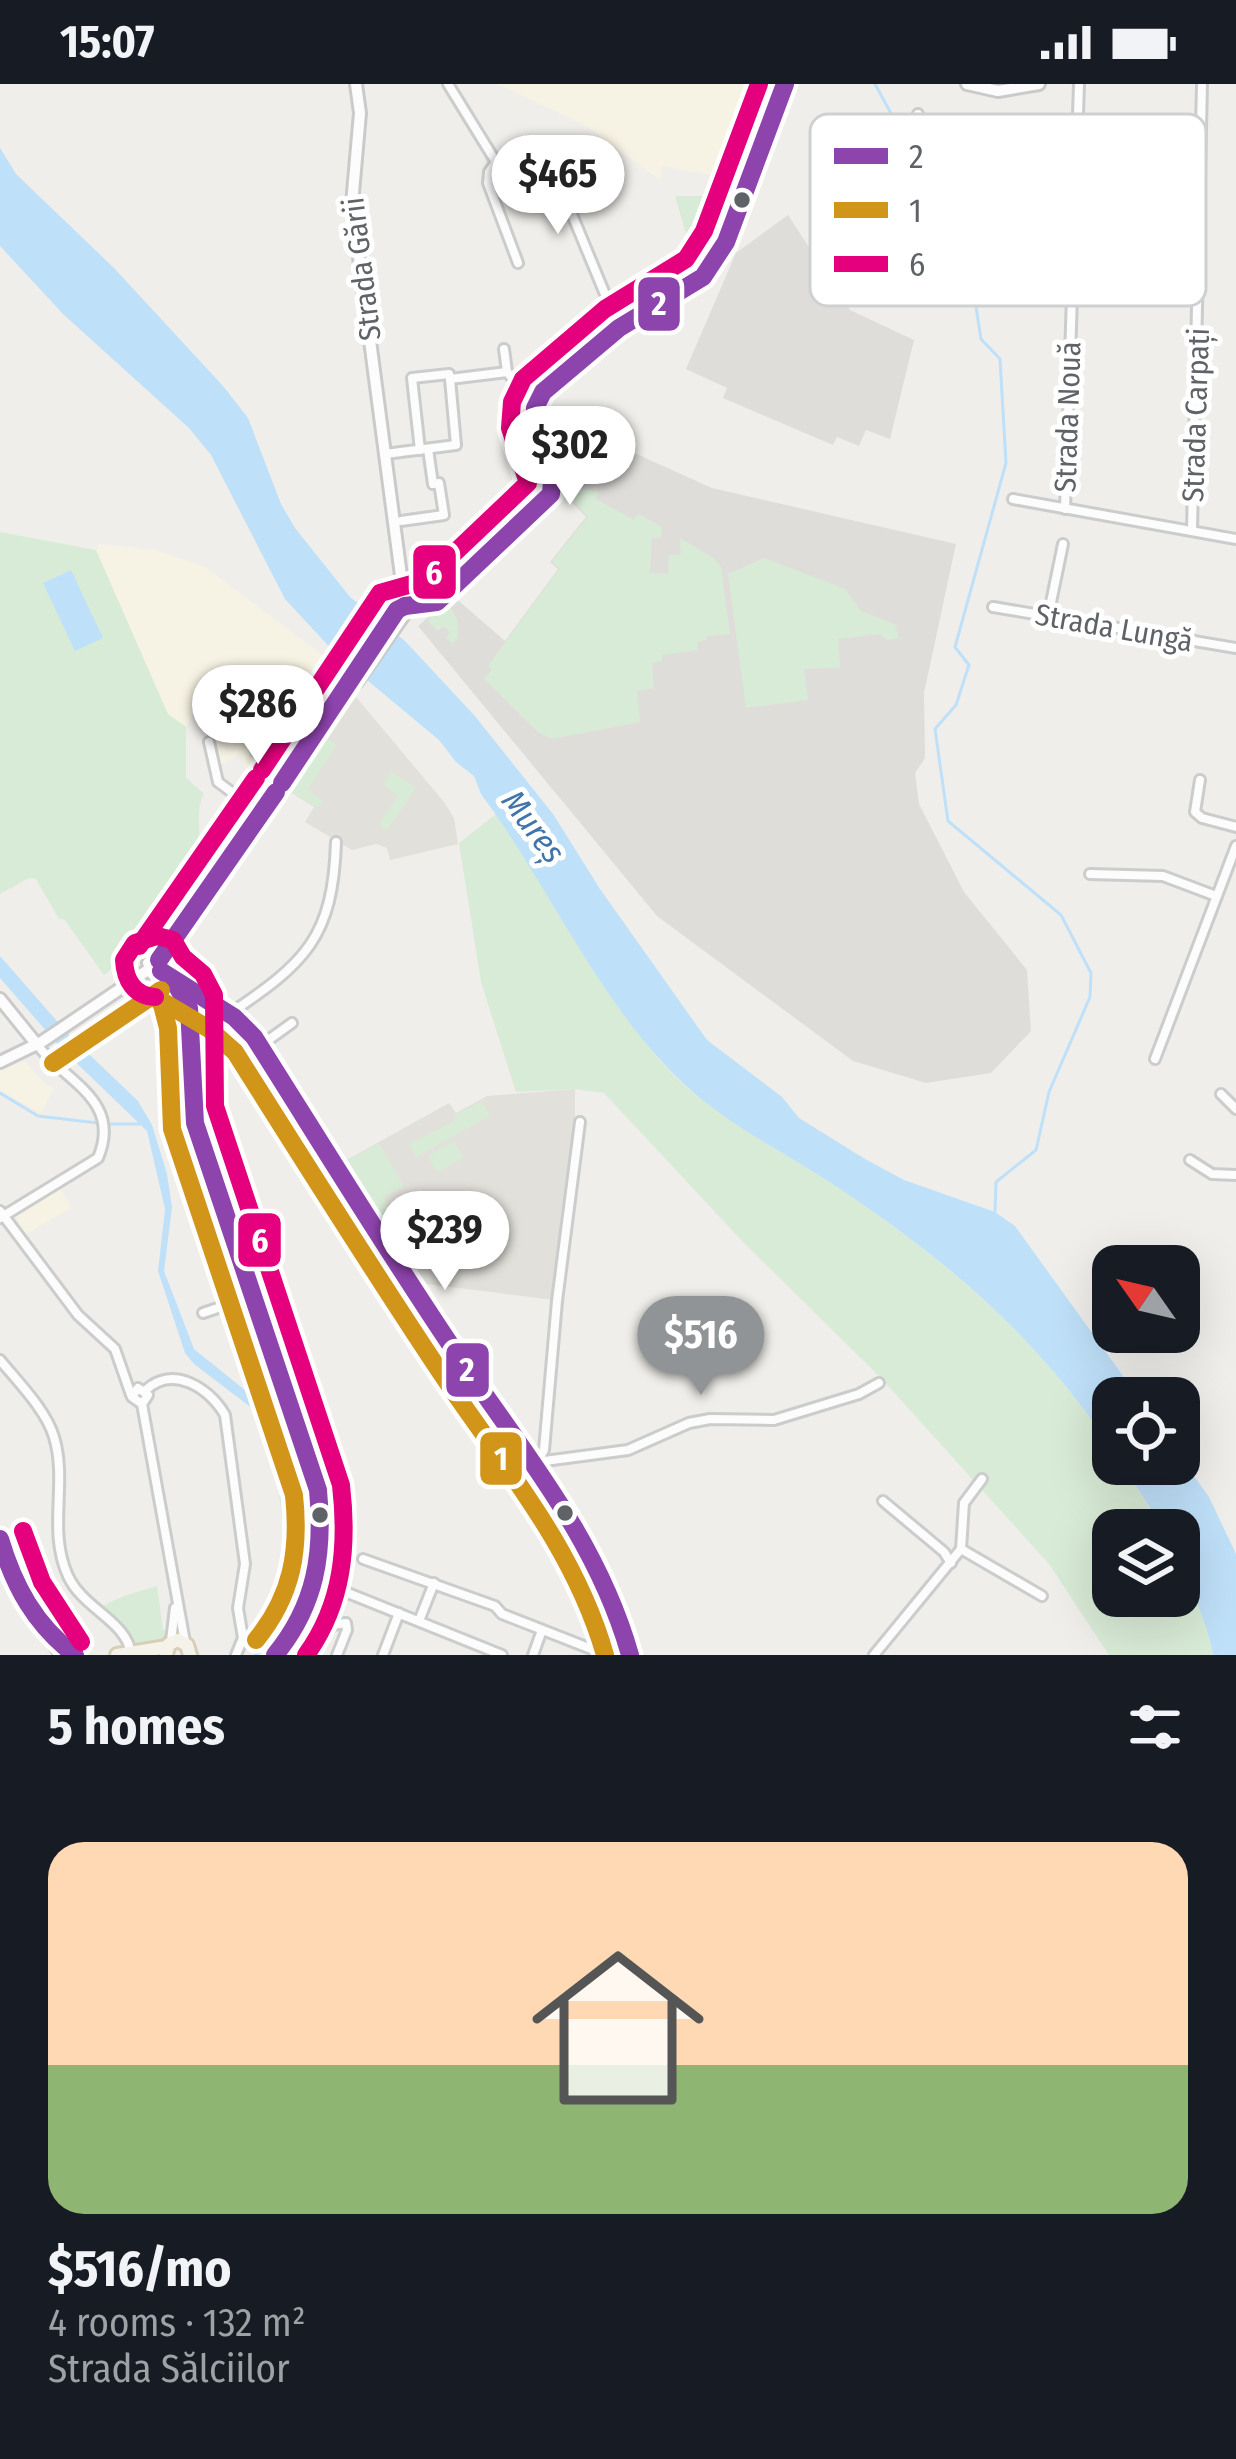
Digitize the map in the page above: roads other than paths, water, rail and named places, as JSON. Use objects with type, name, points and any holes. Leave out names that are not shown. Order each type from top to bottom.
[{"type":"main road","name":"Strada Gării","points":[[356,84],[360,113],[352,204],[402,610]]},
{"type":"main road","points":[[0,1063],[156,967],[402,610],[437,602],[551,494],[552,480],[536,437],[535,408],[544,392],[619,328],[712,267],[726,242],[785,84]]},
{"type":"main road","points":[[968,84],[998,91],[1031,85]]},
{"type":"main road","points":[[156,967],[241,1022],[260,1046],[436,1323],[570,1514],[614,1598],[630,1655]]},
{"type":"main road","points":[[184,988],[192,1015],[191,1109],[318,1490],[322,1540],[318,1581],[279,1652]]},
{"type":"main road","points":[[0,999],[39,1043]]},
{"type":"main road","points":[[0,1539],[20,1593],[62,1652]]},
{"type":"main road","points":[[117,1655],[181,1650]]},
{"type":"street","points":[[448,84],[496,162]]},
{"type":"street","name":"Strada Nouă","points":[[1078,114],[1079,84]]},
{"type":"street","name":"Strada Carpați","points":[[1202,84],[1202,114]]},
{"type":"street","points":[[496,162],[548,149],[557,154],[571,212],[619,328]]},
{"type":"street","points":[[496,162],[488,183],[518,263]]},
{"type":"street","name":"Strada Nouă","points":[[1065,509],[1073,306]]},
{"type":"street","name":"Strada Carpați","points":[[1192,530],[1199,306]]},
{"type":"street","points":[[504,349],[520,405],[530,407]]},
{"type":"street","points":[[450,379],[507,372]]},
{"type":"street","points":[[385,454],[424,449],[456,445],[449,374],[412,378],[424,449],[433,484],[439,483],[444,515],[401,521]]},
{"type":"street","points":[[515,448],[512,440],[530,431]]},
{"type":"street","points":[[1013,499],[1236,538]]},
{"type":"street","points":[[1048,617],[1063,544]]},
{"type":"street","name":"Strada Lungă","points":[[993,607],[1236,648]]},
{"type":"street","points":[[209,742],[218,782],[261,814]]},
{"type":"street","points":[[1200,780],[1196,812],[1236,827]]},
{"type":"street","points":[[229,1014],[281,978],[310,949],[329,903],[336,842]]},
{"type":"street","points":[[1155,1059],[1216,896],[1232,870],[1236,846]]},
{"type":"street","points":[[1090,874],[1163,876],[1216,896]]},
{"type":"street","points":[[260,1046],[292,1024]]},
{"type":"street","points":[[39,1043],[91,1095],[100,1118],[98,1158],[1,1214],[78,1315],[115,1349],[125,1382],[148,1397],[142,1404],[181,1650]]},
{"type":"street","points":[[1221,1094],[1236,1109]]},
{"type":"street","points":[[537,1462],[544,1450],[556,1301],[580,1122]]},
{"type":"street","points":[[1190,1160],[1212,1174],[1236,1175]]},
{"type":"street","points":[[203,1313],[255,1295]]},
{"type":"street","points":[[0,1360],[55,1439],[56,1515],[66,1573],[94,1610],[124,1632],[141,1654]]},
{"type":"street","points":[[138,1392],[154,1383],[183,1379],[210,1396],[225,1414],[245,1564],[238,1608],[243,1638],[236,1655]]},
{"type":"street","points":[[537,1462],[628,1450],[689,1423],[710,1419],[774,1420],[860,1394],[879,1383]]},
{"type":"street","points":[[874,1655],[961,1549],[964,1503],[982,1479]]},
{"type":"street","points":[[883,1501],[951,1563]]},
{"type":"street","points":[[961,1549],[1042,1596]]},
{"type":"street","points":[[363,1559],[434,1582],[604,1654]]},
{"type":"street","points":[[318,1581],[502,1655]]},
{"type":"street","points":[[419,1621],[434,1582]]},
{"type":"street","points":[[382,1655],[399,1613]]},
{"type":"street","points":[[317,1655],[332,1625],[346,1623],[338,1655]]},
{"type":"street","points":[[532,1655],[542,1630]]},
{"type":"street","points":[[294,1631],[320,1643]]},
{"type":"water","name":"Mureș","points":[[0,148],[16,174],[114,268],[223,386],[248,418],[295,528],[350,597],[405,641],[474,715],[553,814],[707,1040],[782,1097],[799,1118],[865,1159],[904,1180],[995,1212],[1015,1226],[1092,1333],[1092,1353],[1107,1353],[1124,1377],[1092,1377],[1092,1421],[1023,1338],[954,1274],[837,1187],[720,1114],[654,1053],[601,983],[474,776],[439,740],[337,655],[285,599],[211,455],[189,428],[64,315],[0,246]]},
{"type":"water","points":[[71,570],[103,638],[75,651],[43,583]]},
{"type":"water","points":[[0,956],[70,1036],[138,1101],[152,1125],[167,1174],[172,1207],[164,1271],[194,1349],[267,1408],[291,1434],[310,1495],[312,1542],[292,1609],[285,1608],[303,1548],[305,1515],[285,1439],[185,1353],[158,1271],[165,1209],[147,1131],[62,1049],[0,978]]},
{"type":"water","points":[[1200,1484],[1209,1497],[1236,1554],[1236,1655],[1213,1655],[1200,1609],[1200,1509],[1151,1509],[1135,1485]]},
{"type":"waterway","points":[[875,84],[891,114]]},
{"type":"waterway","points":[[976,306],[981,339],[1000,359],[1006,463],[955,647],[969,665],[956,705],[935,729],[948,821],[1061,915],[1091,973],[1090,997],[1049,1092],[1036,1150],[996,1182],[995,1212]]},
{"type":"waterway","points":[[0,1093],[38,1116],[98,1123]]},
{"type":"waterway","points":[[108,1124],[140,1124]]},
{"type":"waterway","points":[[256,1655],[288,1610]]}]
